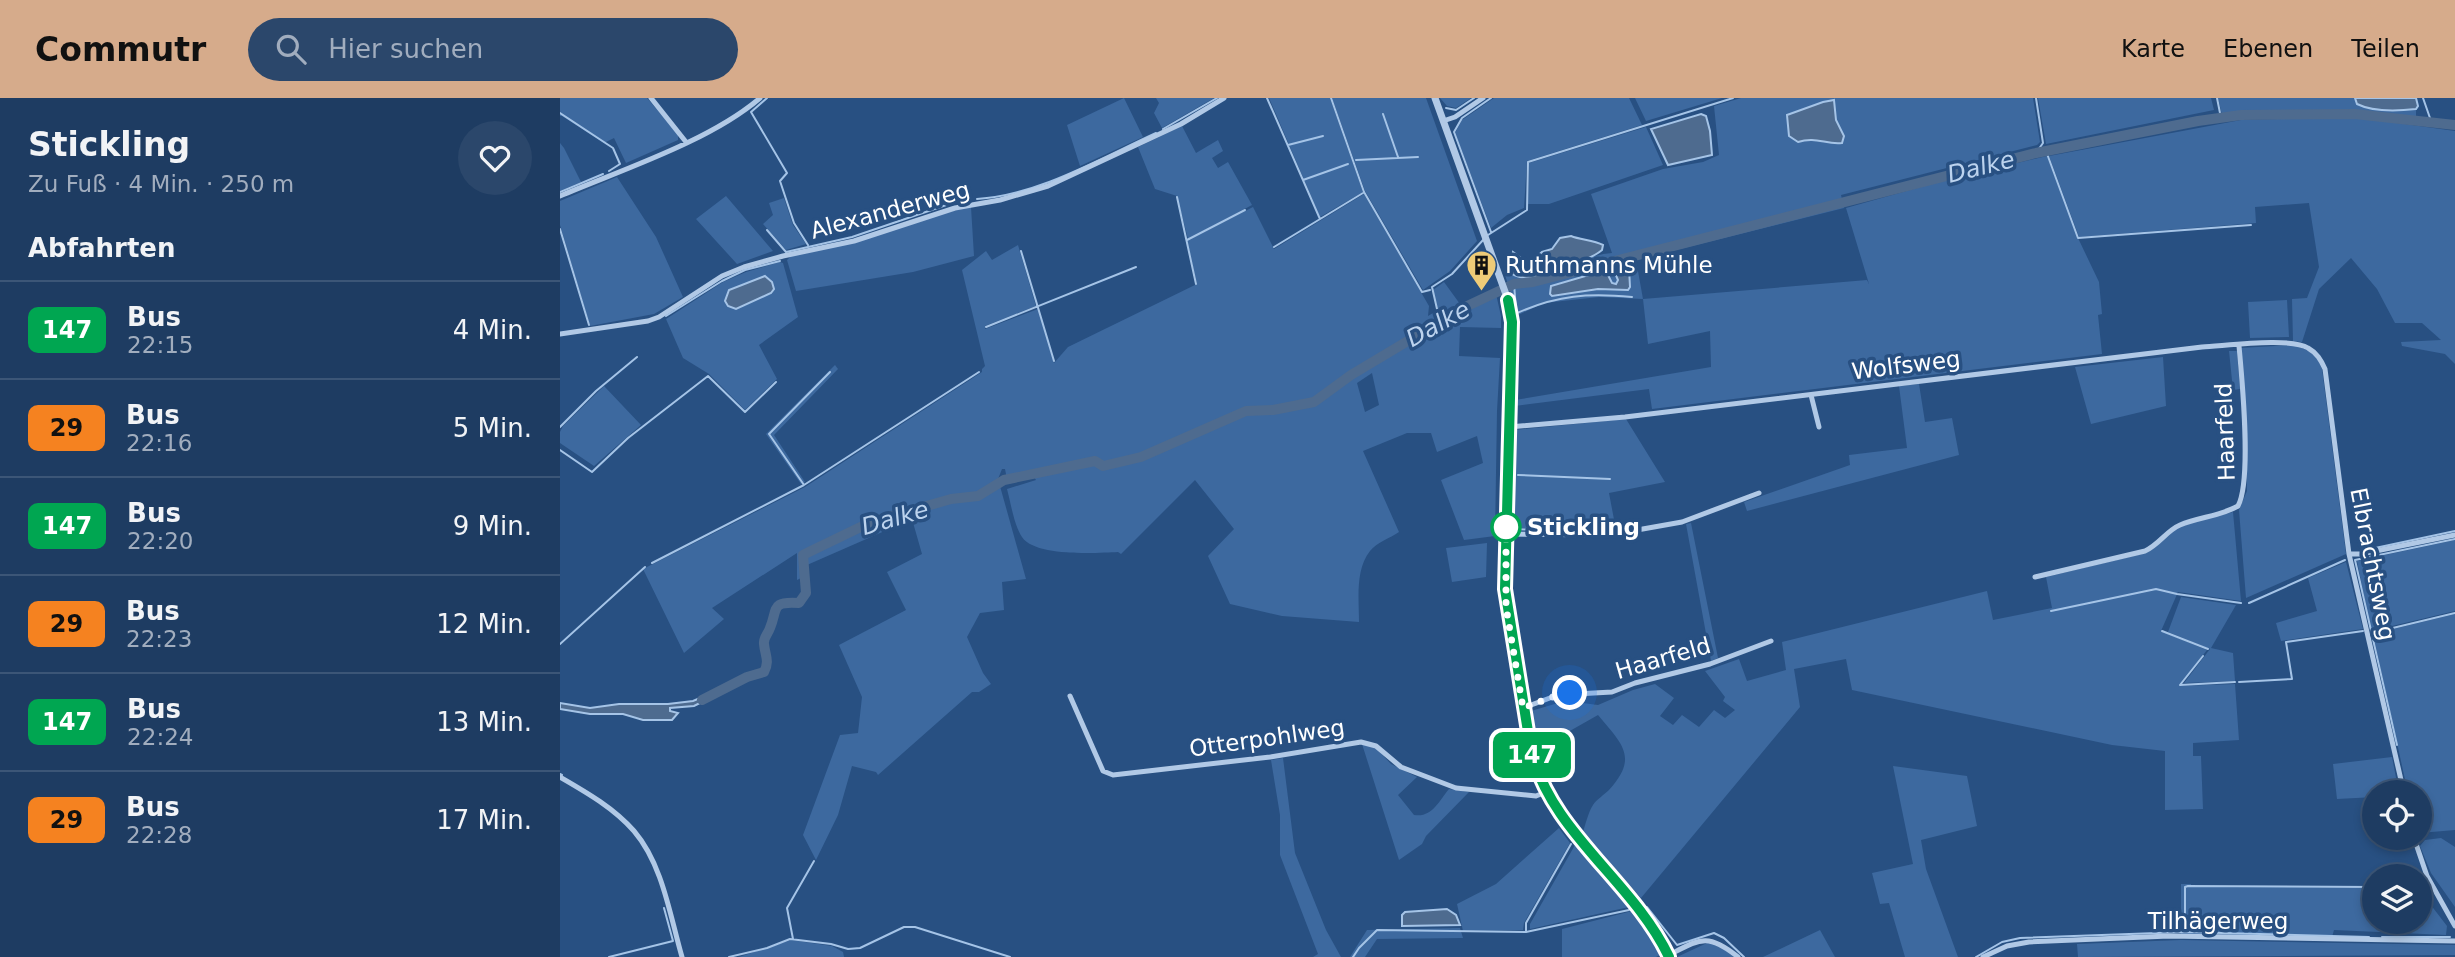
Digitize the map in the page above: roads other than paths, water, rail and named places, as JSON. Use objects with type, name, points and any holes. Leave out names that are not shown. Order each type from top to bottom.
[{"type":"street","points":[[651,98],[686,142]]},
{"type":"street","points":[[560,196],[686,142],[738,115],[760,98]]},
{"type":"street","name":"Alexanderweg","points":[[560,334],[648,321],[659,317],[722,276],[744,267],[854,241],[955,208],[1000,200],[1048,186],[1181,124],[1224,98]]},
{"type":"street","points":[[1435,98],[1508,300],[1512,322],[1506,598],[1536,772],[1546,792],[1568,823],[1641,909],[1657,932],[1668,956],[1707,939],[1725,946],[1738,957]]},
{"type":"street","points":[[1443,121],[1455,117],[1483,98]]},
{"type":"street","name":"Wolfsweg","points":[[1508,427],[1625,417],[2202,347],[2291,343],[2307,346]]},
{"type":"street","name":"Haarfeld","points":[[2035,577],[2145,551],[2158,545],[2182,523],[2238,506],[2244,491],[2243,397],[2239,345]]},
{"type":"street","name":"Elbrachtsweg","points":[[2307,346],[2317,355],[2325,369],[2349,554],[2401,780]]},
{"type":"street","points":[[1811,395],[1819,427]]},
{"type":"street","points":[[1506,534],[1609,535],[1682,522],[1759,493]]},
{"type":"street","points":[[2349,554],[2361,554],[2455,535]]},
{"type":"street","name":"Haarfeld","points":[[1523,708],[1558,695],[1612,692],[1710,664],[1771,641]]},
{"type":"street","name":"Otterpohlweg","points":[[1070,696],[1103,771],[1113,775],[1270,757],[1361,742],[1376,746],[1401,767],[1456,788],[1536,796],[1546,792]]},
{"type":"street","points":[[560,777],[611,809],[645,845],[654,862],[682,957]]},
{"type":"street","points":[[2418,850],[2427,876],[2455,926]]},
{"type":"street","name":"Tilhägerweg","points":[[1983,957],[2007,946],[2029,942],[2169,936],[2455,941]]},
{"type":"waterway","points":[[767,98],[751,112],[787,173],[780,181],[794,223],[808,245]]},
{"type":"waterway","points":[[1163,129],[1217,98]]},
{"type":"waterway","points":[[1267,98],[1320,219]]},
{"type":"waterway","points":[[1331,98],[1364,192],[1422,292],[1430,290]]},
{"type":"waterway","points":[[1446,108],[1456,110],[1474,98]]},
{"type":"waterway","points":[[1491,98],[1462,118],[1454,132],[1491,232]]},
{"type":"waterway","points":[[1488,235],[1527,210],[1528,162],[1733,98]]},
{"type":"waterway","points":[[2036,98],[2043,143],[2036,153]]},
{"type":"waterway","points":[[2217,98],[2221,118]]},
{"type":"waterway","points":[[2423,98],[2429,122]]},
{"type":"waterway","points":[[560,113],[613,148],[620,164],[609,171]]},
{"type":"waterway","points":[[1383,114],[1398,157]]},
{"type":"waterway","name":"Dalke","points":[[702,700],[747,677],[764,672],[767,661],[764,640],[777,608],[783,603],[799,603],[806,593],[803,555],[871,522],[951,499],[978,496],[1004,480],[1095,461],[1103,466],[1141,457],[1246,411],[1273,410],[1314,402],[1351,375],[1463,308],[1514,284],[1533,282],[2036,153],[2198,121],[2241,115],[2355,114],[2455,125]]},
{"type":"waterway","points":[[977,199],[1023,191],[1046,183],[1156,133]]},
{"type":"waterway","points":[[1288,145],[1323,136]]},
{"type":"waterway","points":[[2046,151],[2078,238],[2251,225]]},
{"type":"waterway","points":[[1356,160],[1418,157]]},
{"type":"waterway","points":[[1303,180],[1348,164]]},
{"type":"waterway","points":[[560,192],[603,174]]},
{"type":"waterway","points":[[1274,247],[1363,193]]},
{"type":"waterway","points":[[1177,197],[1196,284]]},
{"type":"waterway","points":[[767,230],[786,252],[852,237],[967,198]]},
{"type":"waterway","points":[[1187,240],[1245,210]]},
{"type":"waterway","points":[[560,229],[589,325]]},
{"type":"waterway","points":[[1440,322],[1432,287],[1452,274],[1484,239]]},
{"type":"waterway","points":[[1021,251],[1054,361]]},
{"type":"waterway","points":[[666,316],[722,281],[745,270],[780,261]]},
{"type":"waterway","points":[[986,327],[1136,267]]},
{"type":"waterway","points":[[1514,284],[1518,334]]},
{"type":"waterway","points":[[1517,313],[1546,302],[1573,297],[1632,297]]},
{"type":"waterway","points":[[560,427],[596,391],[637,357]]},
{"type":"waterway","points":[[804,485],[769,434],[830,372]]},
{"type":"waterway","points":[[652,563],[804,485],[979,372]]},
{"type":"waterway","points":[[560,450],[592,472],[628,438],[708,376],[745,412],[776,382]]},
{"type":"waterway","points":[[1513,432],[1511,529],[1593,532]]},
{"type":"waterway","points":[[1518,475],[1610,479]]},
{"type":"waterway","points":[[2361,551],[2455,531]]},
{"type":"waterway","points":[[2355,560],[2455,539]]},
{"type":"waterway","points":[[2249,603],[2345,560]]},
{"type":"waterway","points":[[2355,560],[2397,745]]},
{"type":"waterway","points":[[560,644],[645,567]]},
{"type":"waterway","points":[[2051,611],[2156,589],[2241,603]]},
{"type":"waterway","points":[[2372,633],[2455,613]]},
{"type":"waterway","points":[[2162,631],[2208,649]]},
{"type":"waterway","points":[[2239,682],[2292,679],[2286,642],[2363,631]]},
{"type":"waterway","points":[[2203,656],[2180,685],[2235,682]]},
{"type":"waterway","points":[[1526,932],[1526,923],[1571,844]]},
{"type":"waterway","points":[[793,939],[787,908],[814,861]]},
{"type":"waterway","points":[[2185,931],[2185,887],[2188,886],[2362,887]]},
{"type":"waterway","points":[[1647,907],[1677,945],[1714,933],[1724,938],[1744,957]]},
{"type":"waterway","points":[[609,957],[673,941],[664,908]]},
{"type":"waterway","points":[[1353,957],[1377,930],[1526,932],[1629,910]]},
{"type":"waterway","points":[[729,957],[767,948],[790,939],[848,949],[860,948],[904,927],[915,927],[1010,957]]},
{"type":"waterway","points":[[1976,957],[2002,942],[2020,938],[2185,932],[2369,937]]},
{"type":"waterway","points":[[2382,937],[2450,937]]},
{"type":"place","name":"Ruthmanns Mühle","points":[[1482,292]]},
{"type":"place","name":"Stickling","points":[[1506,527]]}]
